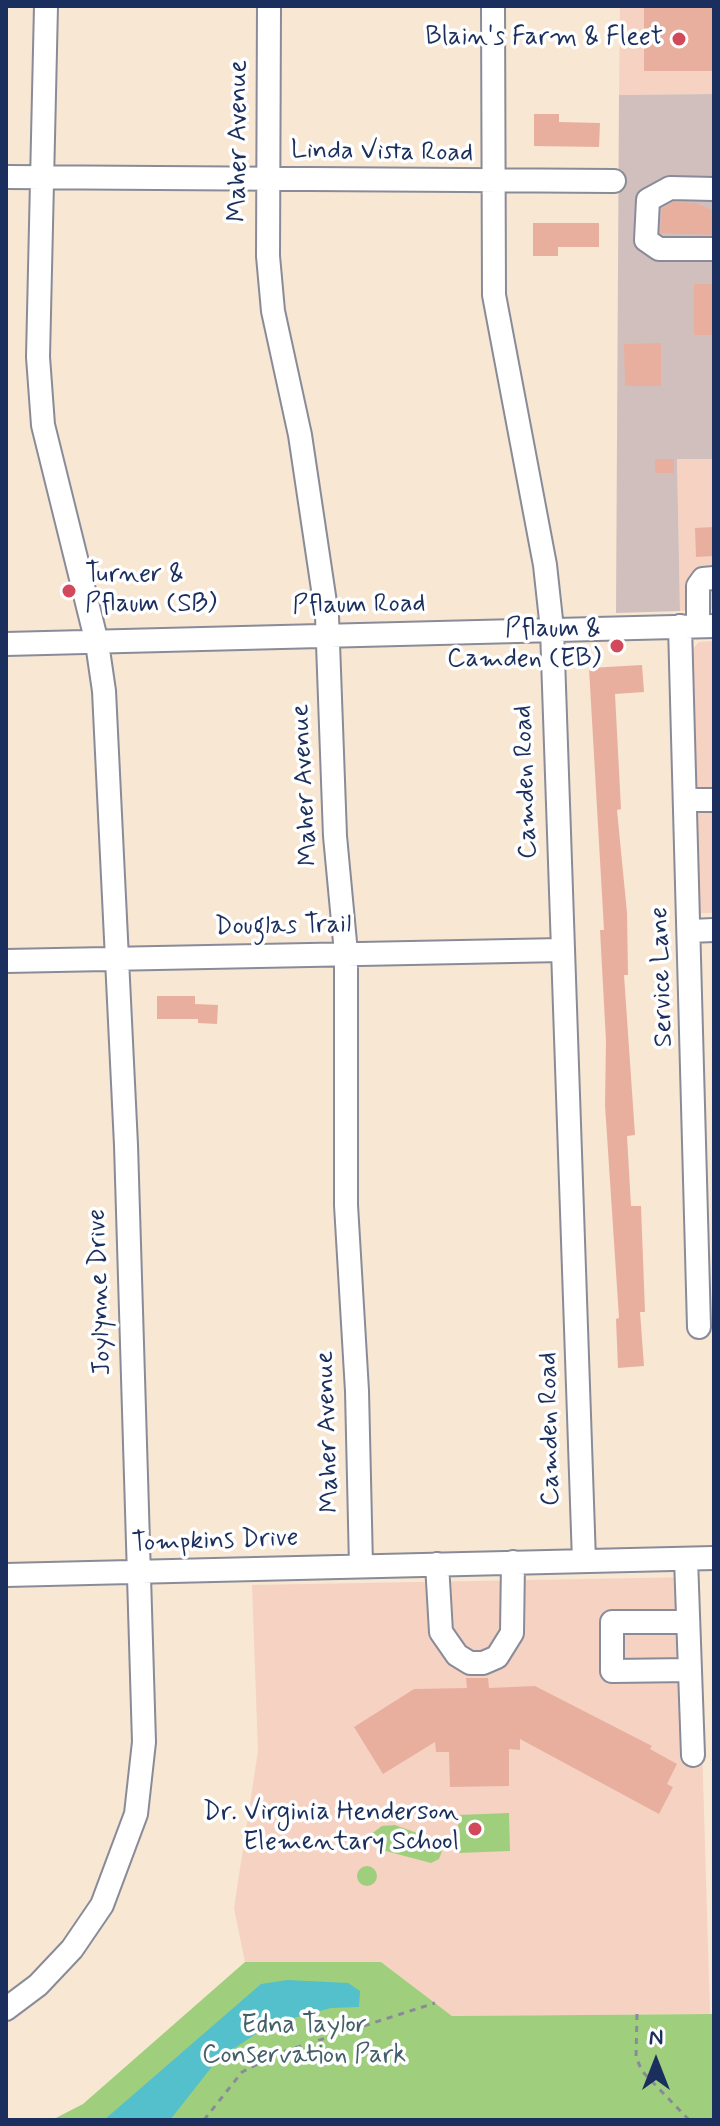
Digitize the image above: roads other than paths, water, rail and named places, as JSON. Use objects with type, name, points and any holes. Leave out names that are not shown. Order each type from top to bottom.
[{"type":"street","name":"Joylynne Drive","points":[[6,2009],[38,1985],[88,1929],[121,1861],[141,1788],[139,1573],[126,1145],[104,691],[97,643],[43,425],[38,357],[46,6]]},
{"type":"street","name":"Maher Avenue","points":[[269,6],[268,256],[273,311],[300,435],[308,506],[323,579],[328,635],[335,836],[346,953],[346,1205],[357,1391],[361,1566]]},
{"type":"street","name":"Camden Road","points":[[493,6],[494,295],[545,565],[552,629],[584,1561]]},
{"type":"street","name":"Linda Vista Road","points":[[6,177],[614,181]]},
{"type":"street","points":[[714,189],[670,188],[648,200],[646,240],[659,249],[714,249]]},
{"type":"street","name":"Service Lane","points":[[699,1327],[686,800],[698,586],[703,579],[714,578]]},
{"type":"street","name":"Pflaum Road","points":[[6,644],[697,626]]},
{"type":"street","points":[[686,800],[714,800]]},
{"type":"street","points":[[690,931],[714,930]]},
{"type":"street","name":"Douglas Trail","points":[[6,961],[562,950]]},
{"type":"street","name":"Tompkins Drive","points":[[6,1575],[714,1558]]},
{"type":"street","points":[[686,1559],[693,1755]]},
{"type":"street","points":[[437,1564],[441,1632],[457,1655],[470,1663],[483,1663],[497,1657],[512,1633],[513,1562]]},
{"type":"street","points":[[688,1622],[612,1622],[612,1671],[690,1670]]},
{"type":"water","points":[[287,1980],[348,1983],[360,1991],[359,2007],[331,2008],[271,2024],[218,2059],[170,2120],[104,2120],[261,1984]]},
{"type":"place","name":"Blain's Farm & Fleet","points":[[679,39]]},
{"type":"place","name":"Turner & Pflaum (SB)","points":[[69,591]]},
{"type":"place","name":"Pflaum & Camden (EB)","points":[[617,646]]},
{"type":"place","name":"Dr. Virginia Henderson Elementary School","points":[[475,1829]]},
{"type":"park label","name":"Edna Taylor Conservation Park","points":[[304,2042]]}]
